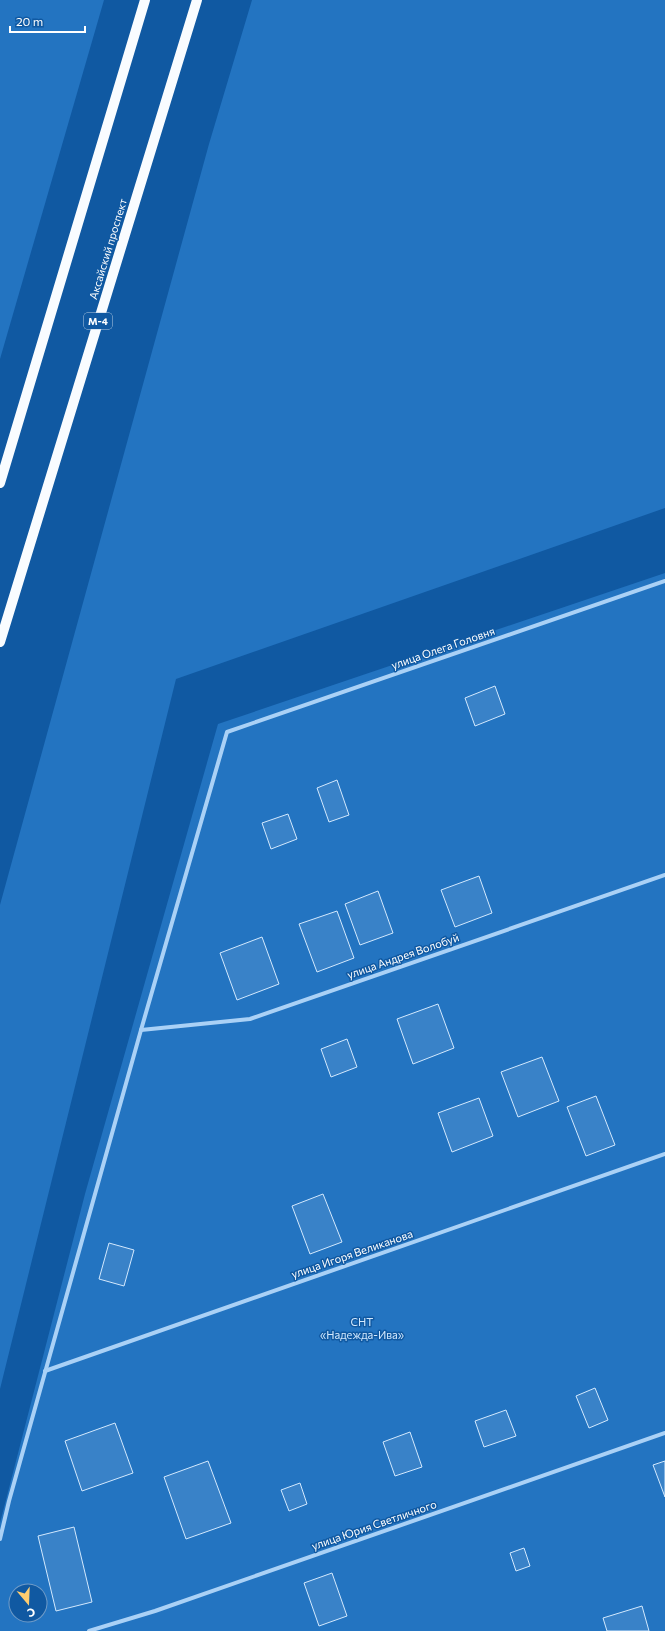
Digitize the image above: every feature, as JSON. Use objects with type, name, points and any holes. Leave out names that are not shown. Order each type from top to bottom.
[{"type":"main road","points":[[0,483],[144,0]]},
{"type":"main road","name":"Аксайский проспект","points":[[0,642],[197,0]]},
{"type":"street","name":"улица Олега Головня","points":[[141,1030],[227,732],[665,581]]},
{"type":"street","name":"улица Андрея Волобуй","points":[[141,1030],[250,1019],[665,875]]},
{"type":"street","points":[[0,1539],[8,1501],[141,1030]]},
{"type":"street","name":"улица Игоря Великанова","points":[[45,1371],[665,1154]]},
{"type":"street","name":"улица Юрия Светличного","points":[[88,1631],[155,1611],[665,1433]]},
{"type":"green space","points":[[0,0],[104,0],[0,359]]},
{"type":"green space","points":[[252,0],[665,0],[665,508],[176,679],[0,1389],[0,905],[209,144]]},
{"type":"green space","name":"СНТ «Надежда-Ива»","points":[[665,573],[665,1631],[0,1631],[0,1523],[85,1194],[218,724]]},
{"type":"building","points":[[495,686],[505,714],[475,726],[465,698]]},
{"type":"building","points":[[337,780],[349,815],[329,822],[317,788]]},
{"type":"building","points":[[288,814],[297,839],[271,849],[262,823]]},
{"type":"building","points":[[479,876],[492,913],[455,927],[441,890]]},
{"type":"building","points":[[378,891],[393,933],[360,945],[345,904]]},
{"type":"building","points":[[337,911],[354,958],[317,972],[299,924]]},
{"type":"building","points":[[262,937],[279,984],[237,1000],[220,953]]},
{"type":"building","points":[[438,1004],[454,1048],[413,1064],[397,1019]]},
{"type":"building","points":[[347,1039],[357,1067],[331,1077],[321,1049]]},
{"type":"building","points":[[542,1057],[559,1101],[518,1117],[501,1072]]},
{"type":"building","points":[[596,1096],[615,1145],[586,1156],[567,1107]]},
{"type":"building","points":[[479,1098],[493,1136],[452,1152],[438,1113]]},
{"type":"building","points":[[323,1194],[342,1242],[310,1254],[292,1206]]},
{"type":"building","points":[[109,1243],[134,1250],[124,1286],[99,1279]]},
{"type":"building","points":[[595,1388],[608,1420],[589,1428],[576,1396]]},
{"type":"building","points":[[506,1410],[516,1436],[484,1447],[475,1421]]},
{"type":"building","points":[[115,1423],[133,1473],[82,1491],[65,1441]]},
{"type":"building","points":[[410,1432],[422,1467],[395,1476],[383,1442]]},
{"type":"building","points":[[208,1461],[231,1523],[186,1539],[164,1477]]},
{"type":"building","points":[[665,1461],[665,1497],[653,1465]]},
{"type":"building","points":[[300,1483],[307,1504],[289,1511],[281,1490]]},
{"type":"building","points":[[74,1527],[92,1602],[56,1611],[38,1536]]},
{"type":"building","points":[[524,1548],[530,1566],[516,1571],[510,1553]]},
{"type":"building","points":[[332,1573],[347,1616],[319,1626],[304,1583]]},
{"type":"building","points":[[642,1606],[649,1631],[607,1631],[603,1618]]}]
